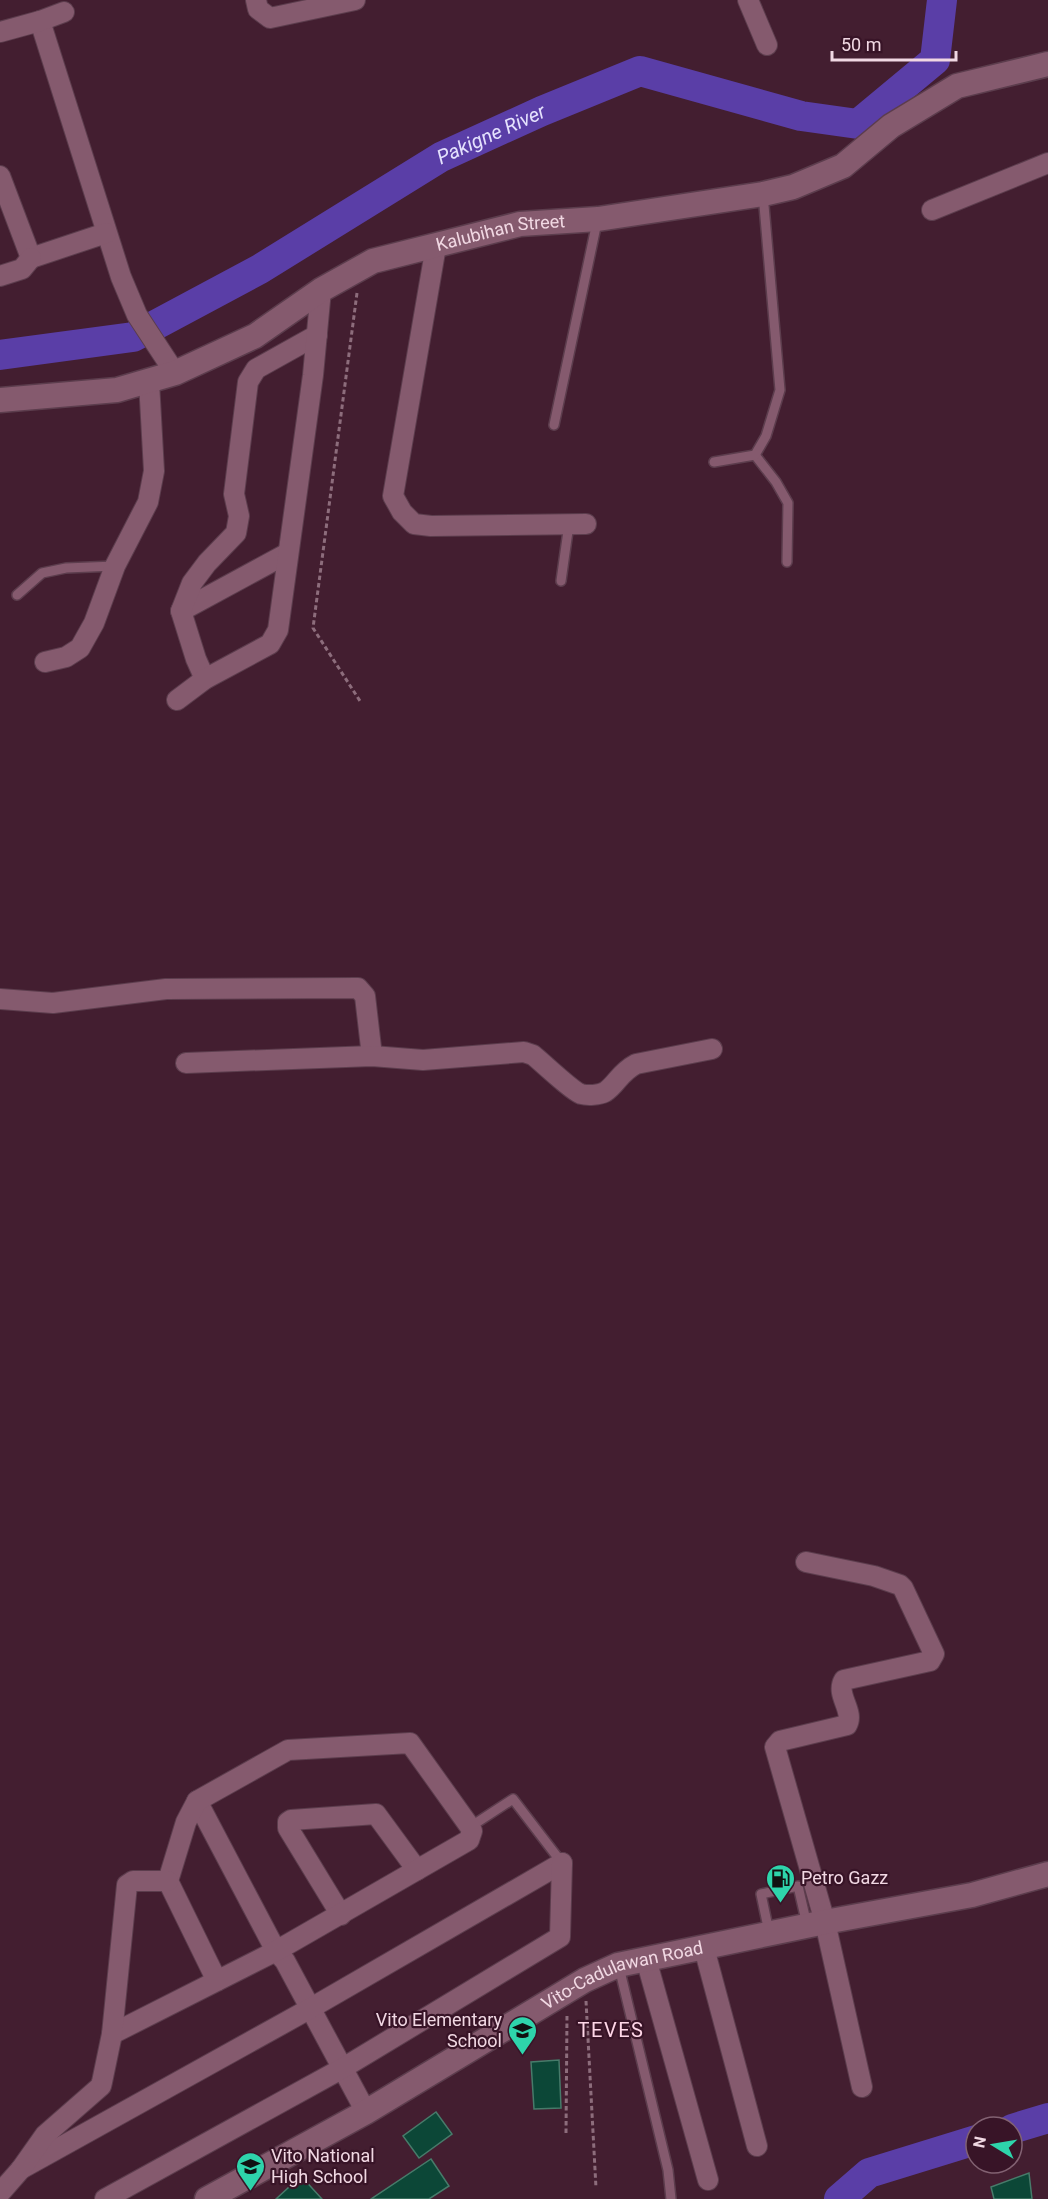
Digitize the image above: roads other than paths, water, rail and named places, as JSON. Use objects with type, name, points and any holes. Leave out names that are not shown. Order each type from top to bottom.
[{"type":"street","points":[[256,0],[258,9],[270,18],[327,4],[355,0]]},
{"type":"street","points":[[748,0],[767,45]]},
{"type":"street","points":[[0,32],[64,12]]},
{"type":"street","points":[[39,21],[121,277],[137,315],[175,374]]},
{"type":"street","name":"Kalubihan Street","points":[[0,400],[117,390],[175,374],[255,336],[321,290],[373,261],[520,224],[598,219],[763,194],[793,187],[843,166],[891,126],[957,86],[1048,64]]},
{"type":"street","points":[[932,210],[1048,163]]},
{"type":"street","points":[[0,176],[4,201],[31,258]]},
{"type":"street","points":[[0,276],[22,269],[31,258],[106,233]]},
{"type":"street","points":[[436,246],[393,496],[402,512],[414,524],[454,527],[577,524]]},
{"type":"street","points":[[177,700],[205,679],[270,644],[278,630],[321,290]]},
{"type":"street","points":[[205,679],[196,659],[181,611],[192,583],[236,533],[239,516],[234,494],[248,382],[256,369],[317,334]]},
{"type":"street","points":[[45,662],[66,657],[80,648],[94,623],[115,566],[148,502],[154,471],[149,382]]},
{"type":"street","points":[[181,611],[288,553]]},
{"type":"street","points":[[0,999],[53,1003],[166,989],[358,988],[365,996],[372,1056]]},
{"type":"street","points":[[186,1063],[372,1056],[423,1060],[524,1052],[533,1055],[580,1094],[597,1095],[636,1064],[712,1049]]},
{"type":"street","points":[[806,1562],[874,1576],[900,1585],[934,1654],[930,1661],[844,1680],[841,1689],[850,1717],[847,1725],[780,1741],[774,1750],[814,1916],[862,2087]]},
{"type":"street","points":[[112,2034],[217,1981],[276,1951],[469,1840],[472,1831],[470,1827],[410,1743],[288,1750],[197,1801],[186,1822],[168,1881],[217,1981]]},
{"type":"street","points":[[197,1801],[276,1951],[285,1960],[306,2011],[361,2115]]},
{"type":"street","points":[[341,1915],[288,1828],[288,1822],[291,1820],[376,1814],[417,1870]]},
{"type":"street","points":[[21,2169],[306,2011],[562,1863]]},
{"type":"street","points":[[105,2199],[338,2071],[560,1937],[562,1863]]},
{"type":"street","name":"Vito-Cadulawan Road","points":[[207,2199],[361,2115],[577,1986],[618,1965],[769,1934],[814,1916],[972,1895],[1048,1874]]},
{"type":"street","points":[[0,2193],[21,2169],[45,2135],[100,2086],[112,2034],[127,1885],[133,1881],[168,1881]]},
{"type":"street","points":[[704,1948],[757,2146]]},
{"type":"street","points":[[646,1959],[708,2180]]},
{"type":"lane","points":[[755,455],[765,436],[780,390],[763,194]]},
{"type":"lane","points":[[554,425],[598,219]]},
{"type":"lane","points":[[714,462],[755,455]]},
{"type":"lane","points":[[755,455],[776,482],[788,503],[787,562]]},
{"type":"lane","points":[[561,581],[577,524]]},
{"type":"lane","points":[[17,595],[42,573],[66,568],[115,566]]},
{"type":"lane","points":[[470,1827],[513,1799],[562,1863]]},
{"type":"lane","points":[[769,1934],[761,1894],[798,1886],[814,1916]]},
{"type":"lane","points":[[618,1965],[668,2170],[670,2199]]},
{"type":"waterway","name":"Pakigne River","points":[[0,355],[133,337],[260,269],[441,157],[542,111],[640,71],[801,116],[858,124],[935,60],[942,0]]},
{"type":"waterway","points":[[1024,2125],[1048,2118]]},
{"type":"waterway","points":[[839,2199],[869,2173],[964,2144]]},
{"type":"place","name":"Petro Gazz","points":[[780,1904]]},
{"type":"place","name":"Vito Elementary School","points":[[523,2056]]},
{"type":"place","name":"Vito National High School","points":[[250,2192]]},
{"type":"district","name":"TEVES","points":[[611,2030]]}]
